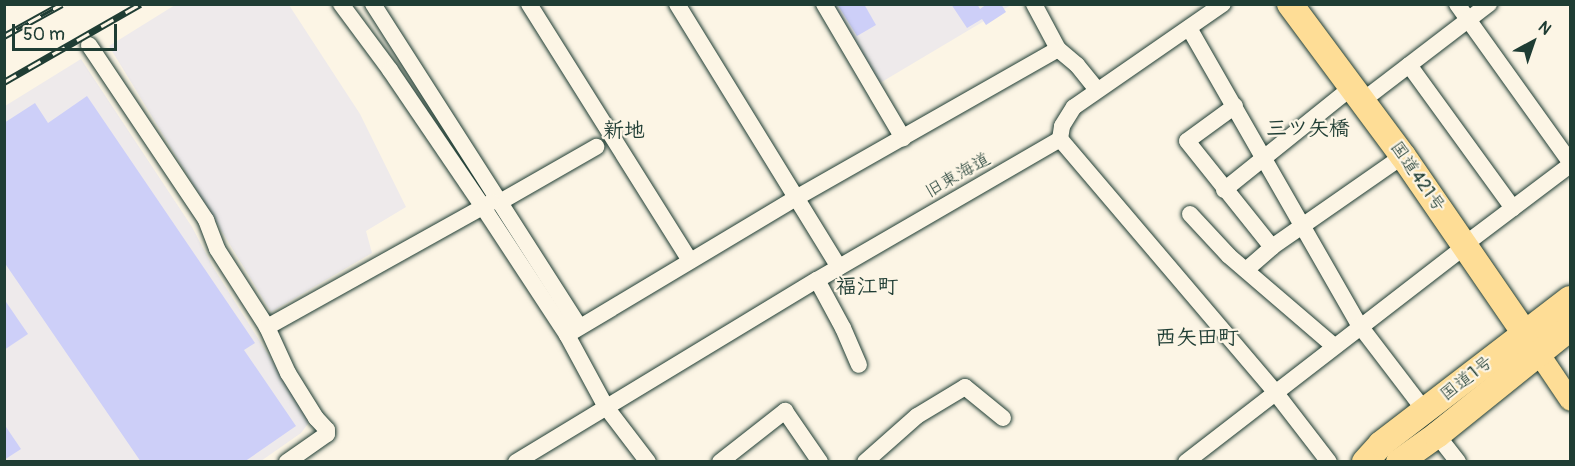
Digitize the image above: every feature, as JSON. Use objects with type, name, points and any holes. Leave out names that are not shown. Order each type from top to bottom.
[{"type":"highway","name":"国道421号","points":[[1290,4],[1403,156],[1532,344]]},
{"type":"highway","name":"国道1号","points":[[1399,462],[1437,435],[1532,344],[1570,300]]},
{"type":"highway","name":"国道1号","points":[[1365,462],[1381,444],[1425,411],[1532,344],[1570,328]]},
{"type":"main road","points":[[1532,344],[1570,400]]},
{"type":"street","points":[[373,4],[573,330],[606,407],[648,462]]},
{"type":"street","points":[[530,4],[690,261]]},
{"type":"street","points":[[676,4],[839,267]]},
{"type":"street","points":[[824,4],[903,138]]},
{"type":"street","points":[[1034,4],[1058,49],[1077,65],[1097,90]]},
{"type":"street","points":[[1223,4],[1074,107],[1062,126],[1060,139],[1275,392],[1329,462]]},
{"type":"street","points":[[1186,462],[1570,164],[1457,4]]},
{"type":"street","points":[[1224,190],[1264,158],[1357,94],[1409,64],[1488,4]]},
{"type":"street","points":[[350,8],[494,203]]},
{"type":"street","points":[[1189,28],[1360,326],[1425,411]]},
{"type":"street","points":[[89,45],[206,220],[217,249],[267,327],[288,373],[316,418],[327,430],[327,434],[287,462]]},
{"type":"street","points":[[573,330],[796,198],[1058,49]]},
{"type":"street","points":[[1409,64],[1513,208]]},
{"type":"street","points":[[1235,106],[1187,141],[1272,247]]},
{"type":"street","name":"旧東海道","points":[[516,462],[817,280],[1060,139]]},
{"type":"street","points":[[267,327],[596,147]]},
{"type":"street","points":[[1246,270],[1302,224],[1403,156]]},
{"type":"street","points":[[1190,214],[1246,270],[1335,346]]},
{"type":"street","points":[[817,280],[843,328],[859,365]]},
{"type":"street","points":[[865,462],[917,416],[965,387],[1003,418]]},
{"type":"street","points":[[720,462],[785,411],[820,462]]},
{"type":"street","points":[[1437,435],[1458,462]]},
{"type":"shaded area","points":[[175,5],[289,5],[360,114],[406,207],[366,231],[372,253],[271,312],[109,46]]},
{"type":"shaded area","points":[[832,5],[1011,5],[880,83]]},
{"type":"shaded area","points":[[81,59],[192,227],[213,267],[310,421],[301,433],[261,461],[5,462],[5,106]]},
{"type":"building","points":[[837,4],[864,4],[876,25],[857,36]]},
{"type":"building","points":[[951,4],[977,4],[980,9],[987,4],[1001,4],[1006,12],[986,25],[982,19],[967,28]]},
{"type":"building","points":[[87,96],[255,343],[244,350],[296,426],[244,462],[141,462],[4,262],[4,123],[35,103],[48,123]]},
{"type":"building","points":[[4,299],[28,334],[4,350]]},
{"type":"building","points":[[4,424],[21,449],[4,460]]},
{"type":"railway","points":[[4,36],[62,4]]},
{"type":"railway","points":[[4,82],[140,4]]},
{"type":"district","name":"三ツ矢橋","points":[[1308,129]]},
{"type":"district","name":"新地","points":[[624,131]]},
{"type":"district","name":"福江町","points":[[867,287]]},
{"type":"district","name":"西矢田町","points":[[1197,338]]}]
